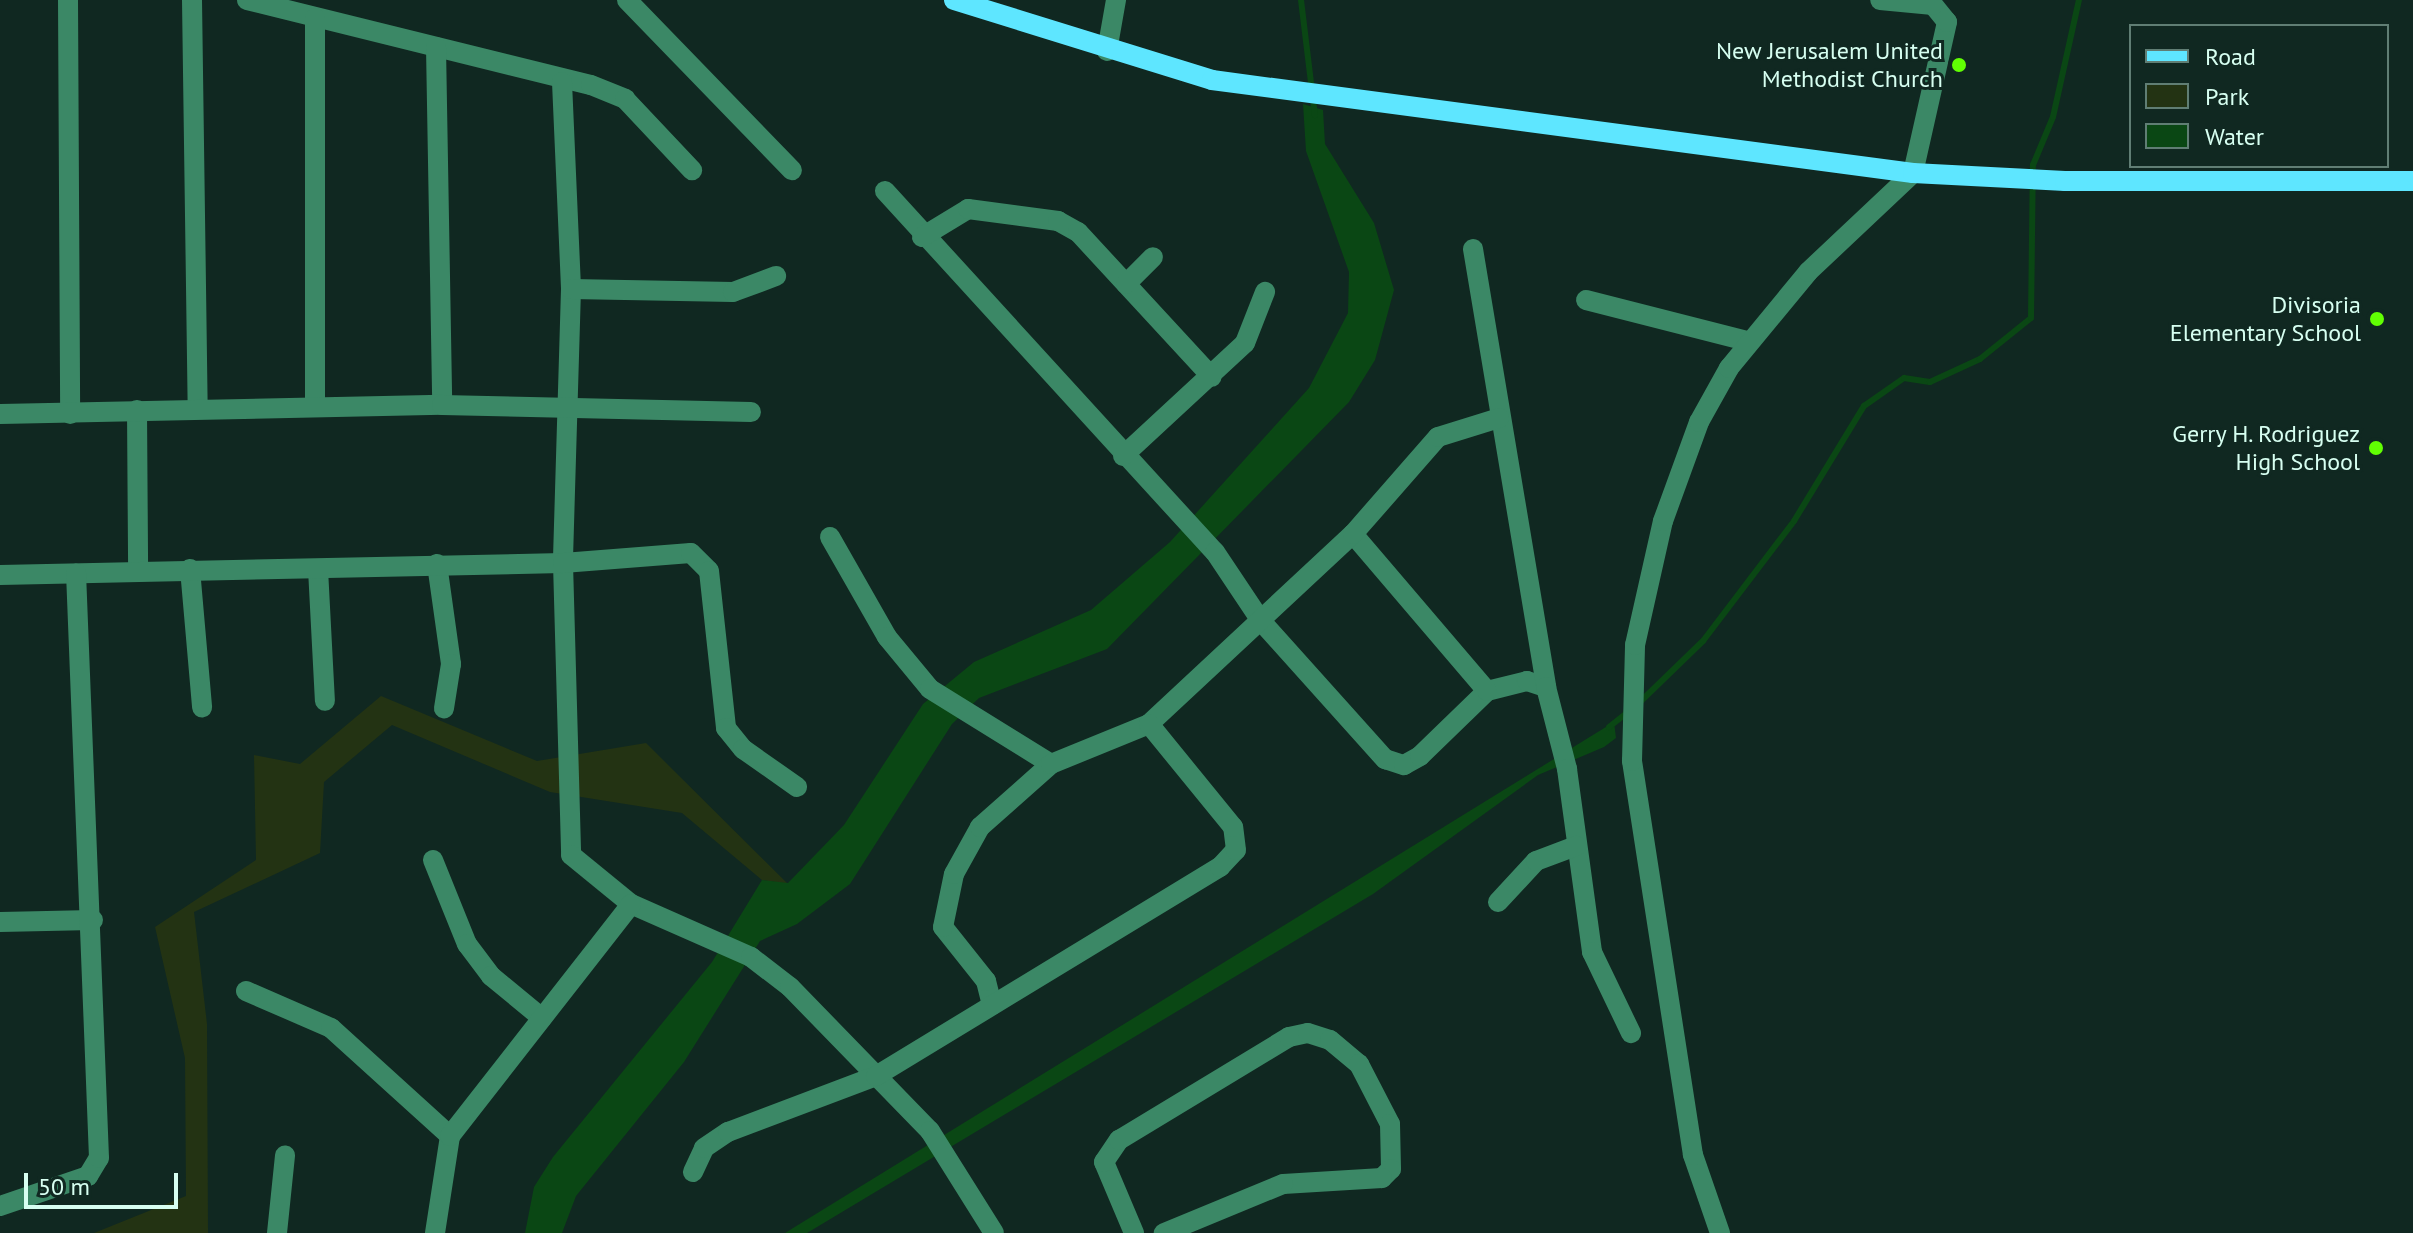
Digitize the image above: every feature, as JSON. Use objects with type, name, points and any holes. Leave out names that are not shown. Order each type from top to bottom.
[{"type":"main road","points":[[954,0],[1107,51],[1278,91],[1913,173],[2025,181],[2413,181]]},
{"type":"street","points":[[68,0],[70,414]]},
{"type":"street","points":[[192,0],[198,407]]},
{"type":"street","points":[[247,0],[436,47],[625,99],[692,170]]},
{"type":"street","points":[[627,0],[792,170]]},
{"type":"street","points":[[1107,51],[1116,0]]},
{"type":"street","points":[[1720,1233],[1693,1155],[1630,714],[1663,521],[1699,422],[1747,341],[1913,173],[1947,22],[1933,5],[1880,0]]},
{"type":"street","points":[[315,18],[315,407]]},
{"type":"street","points":[[436,47],[442,405]]},
{"type":"street","points":[[562,82],[571,289],[563,563],[571,855],[631,904],[751,957],[830,1024],[951,1157],[994,1233]]},
{"type":"street","points":[[885,191],[922,237],[1215,552],[1261,621],[1385,759],[1404,765],[1420,756],[1487,691],[1527,681],[1546,687]]},
{"type":"street","points":[[922,237],[968,209],[1035,213],[1078,232],[1212,377]]},
{"type":"street","points":[[1473,249],[1546,687],[1567,769],[1596,969],[1631,1033]]},
{"type":"street","points":[[1126,284],[1153,257]]},
{"type":"street","points":[[571,289],[733,292],[776,276]]},
{"type":"street","points":[[1123,456],[1212,377],[1245,343],[1265,292]]},
{"type":"street","points":[[1586,300],[1747,341]]},
{"type":"street","points":[[0,414],[70,414],[198,407],[442,405],[567,405],[751,412]]},
{"type":"street","points":[[137,410],[138,571]]},
{"type":"street","points":[[992,1005],[986,981],[943,927],[943,911],[962,853],[980,827],[1051,764],[1149,724],[1353,534],[1438,437],[1499,418]]},
{"type":"street","points":[[1353,534],[1487,691]]},
{"type":"street","points":[[830,537],[887,637],[930,689],[1051,764]]},
{"type":"street","points":[[0,575],[701,558],[709,571],[726,728],[743,749],[797,787]]},
{"type":"street","points":[[437,564],[451,664],[444,708]]},
{"type":"street","points":[[190,569],[202,707]]},
{"type":"street","points":[[318,569],[325,701]]},
{"type":"street","points":[[0,1206],[88,1176],[99,1158],[93,920],[76,573]]},
{"type":"street","points":[[693,1172],[704,1148],[728,1132],[876,1076],[1220,867],[1236,850],[1233,827],[1149,724]]},
{"type":"street","points":[[1498,902],[1536,861],[1576,846]]},
{"type":"street","points":[[433,860],[467,944],[491,976],[542,1018]]},
{"type":"street","points":[[435,1233],[450,1136],[631,904]]},
{"type":"street","points":[[0,922],[93,920]]},
{"type":"street","points":[[246,991],[331,1028],[450,1136]]},
{"type":"street","points":[[1134,1233],[1104,1162],[1119,1140],[1289,1037],[1308,1033],[1330,1040],[1359,1064],[1390,1124],[1391,1169],[1382,1178],[1283,1184],[1164,1233]]},
{"type":"street","points":[[277,1233],[285,1155]]},
{"type":"green space","points":[[381,696],[537,761],[646,743],[788,884],[762,880],[682,813],[550,792],[392,725],[324,782],[320,853],[194,912],[207,1024],[208,1233],[94,1233],[186,1196],[185,1058],[155,927],[256,860],[254,755],[300,764]]},
{"type":"water","points":[[1303,104],[1323,110],[1325,144],[1374,223],[1394,290],[1375,360],[1349,402],[1107,649],[979,698],[952,724],[850,884],[797,924],[760,941],[684,1062],[576,1196],[562,1233],[525,1233],[534,1187],[553,1157],[712,962],[762,880],[788,883],[844,825],[923,704],[974,662],[1091,610],[1170,542],[1309,388],[1348,313],[1349,272],[1306,151]]},
{"type":"water","points":[[1614,722],[1616,738],[1604,747],[1538,775],[1373,894],[807,1233],[785,1233]]},
{"type":"waterway","points":[[1301,0],[1315,115]]},
{"type":"waterway","points":[[1640,702],[1703,641],[1794,521],[1864,406],[1904,378],[1930,382],[1980,359],[2031,318],[2033,165],[2053,117],[2079,0]]},
{"type":"waterway","points":[[1609,727],[1628,712]]},
{"type":"place","name":"New Jerusalem United Methodist Church","points":[[1959,65]]},
{"type":"place","name":"Divisoria Elementary School","points":[[2377,319]]},
{"type":"place","name":"Gerry H. Rodriguez High School","points":[[2376,448]]}]
